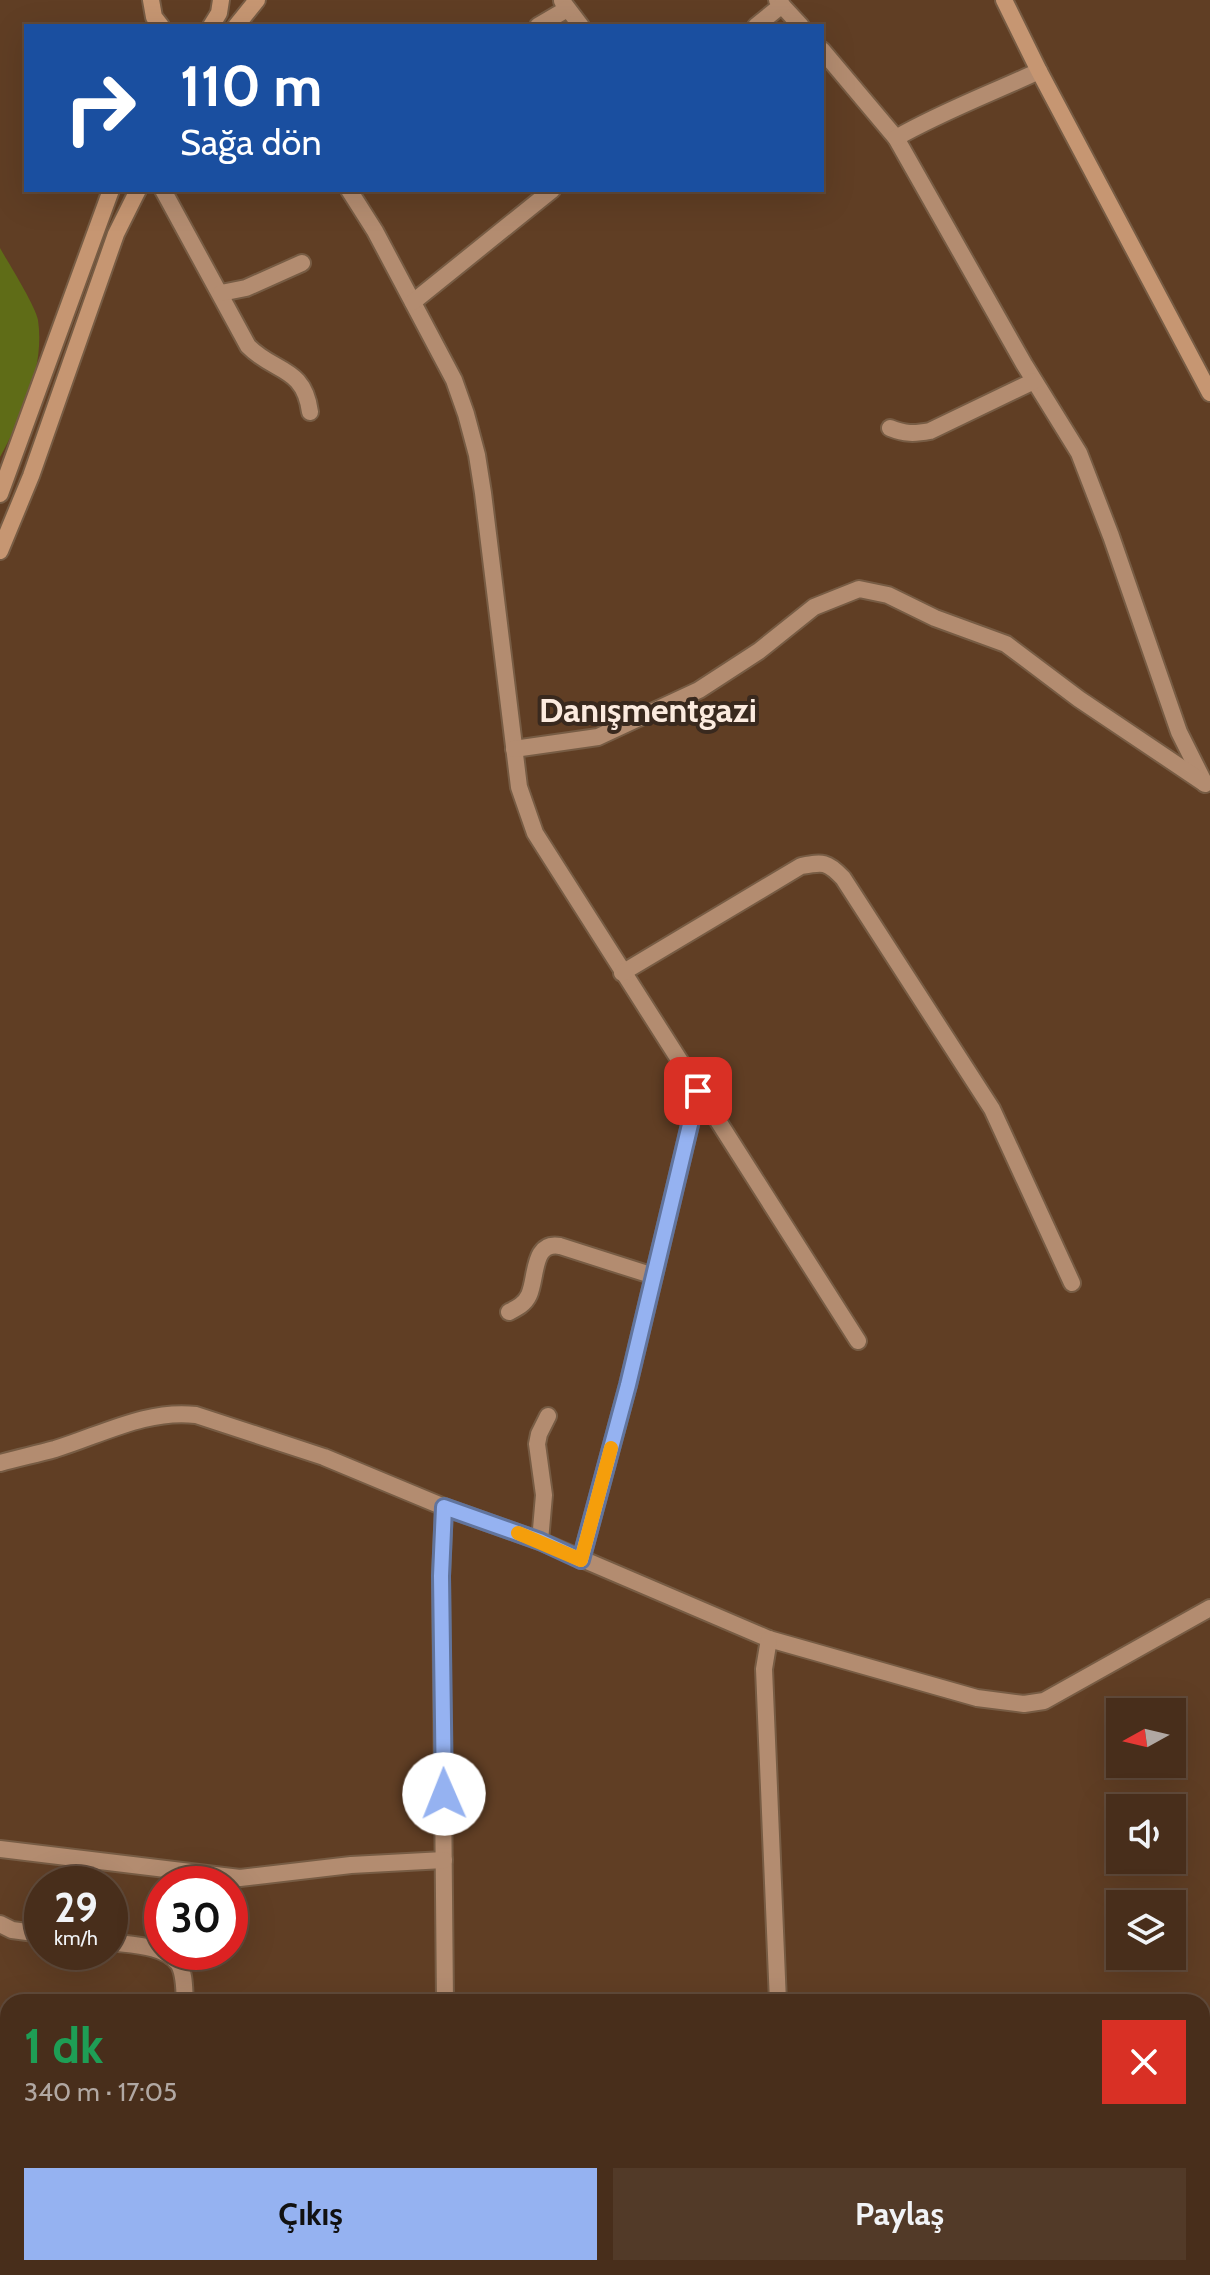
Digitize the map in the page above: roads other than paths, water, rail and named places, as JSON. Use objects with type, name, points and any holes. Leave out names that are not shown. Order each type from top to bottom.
[{"type":"main road","points":[[239,24],[257,0]]},
{"type":"main road","points":[[1004,0],[1210,393]]},
{"type":"main road","points":[[0,494],[110,192]]},
{"type":"main road","points":[[0,551],[31,476],[116,234],[137,192]]},
{"type":"street","points":[[758,24],[780,3],[799,24]]},
{"type":"street","points":[[540,24],[564,4],[579,24]]},
{"type":"street","points":[[219,8],[237,24]]},
{"type":"street","points":[[824,52],[896,138],[1034,381],[1079,453],[1179,732],[1208,786]]},
{"type":"street","points":[[896,138],[926,121],[1039,71]]},
{"type":"street","points":[[164,192],[248,346],[293,374],[309,399],[310,412]]},
{"type":"street","points":[[350,192],[375,231],[454,380],[466,414],[477,455],[519,787],[535,833],[858,1341]]},
{"type":"street","points":[[413,302],[550,192]]},
{"type":"street","points":[[221,293],[246,288],[302,263]]},
{"type":"street","points":[[890,428],[914,434],[930,431],[1034,381]]},
{"type":"street","points":[[514,749],[598,737],[642,717],[699,690],[759,651],[814,607],[859,589],[888,595],[935,618],[1006,644],[1079,699],[1208,786]]},
{"type":"street","points":[[622,973],[801,866],[830,864],[843,878],[992,1109],[1072,1283]]},
{"type":"street","points":[[581,1560],[628,1385],[698,1091]]},
{"type":"street","points":[[509,1312],[527,1299],[540,1254],[547,1245],[560,1246],[654,1276]]},
{"type":"street","points":[[0,1463],[56,1449],[139,1420],[180,1413],[196,1415],[324,1457],[444,1507],[540,1541],[769,1639],[977,1698],[1024,1704],[1044,1701],[1210,1608]]},
{"type":"street","points":[[540,1541],[544,1495],[537,1444],[548,1416]]},
{"type":"street","points":[[444,1507],[441,1576],[445,1994]]},
{"type":"street","points":[[769,1639],[764,1669],[778,1994]]},
{"type":"street","points":[[0,1849],[240,1878],[351,1865],[444,1860]]},
{"type":"street","points":[[0,1924],[24,1932]]},
{"type":"street","points":[[128,1945],[166,1954],[178,1963],[184,1994]]},
{"type":"district","name":"Danışmentgazi","points":[[648,710]]}]
